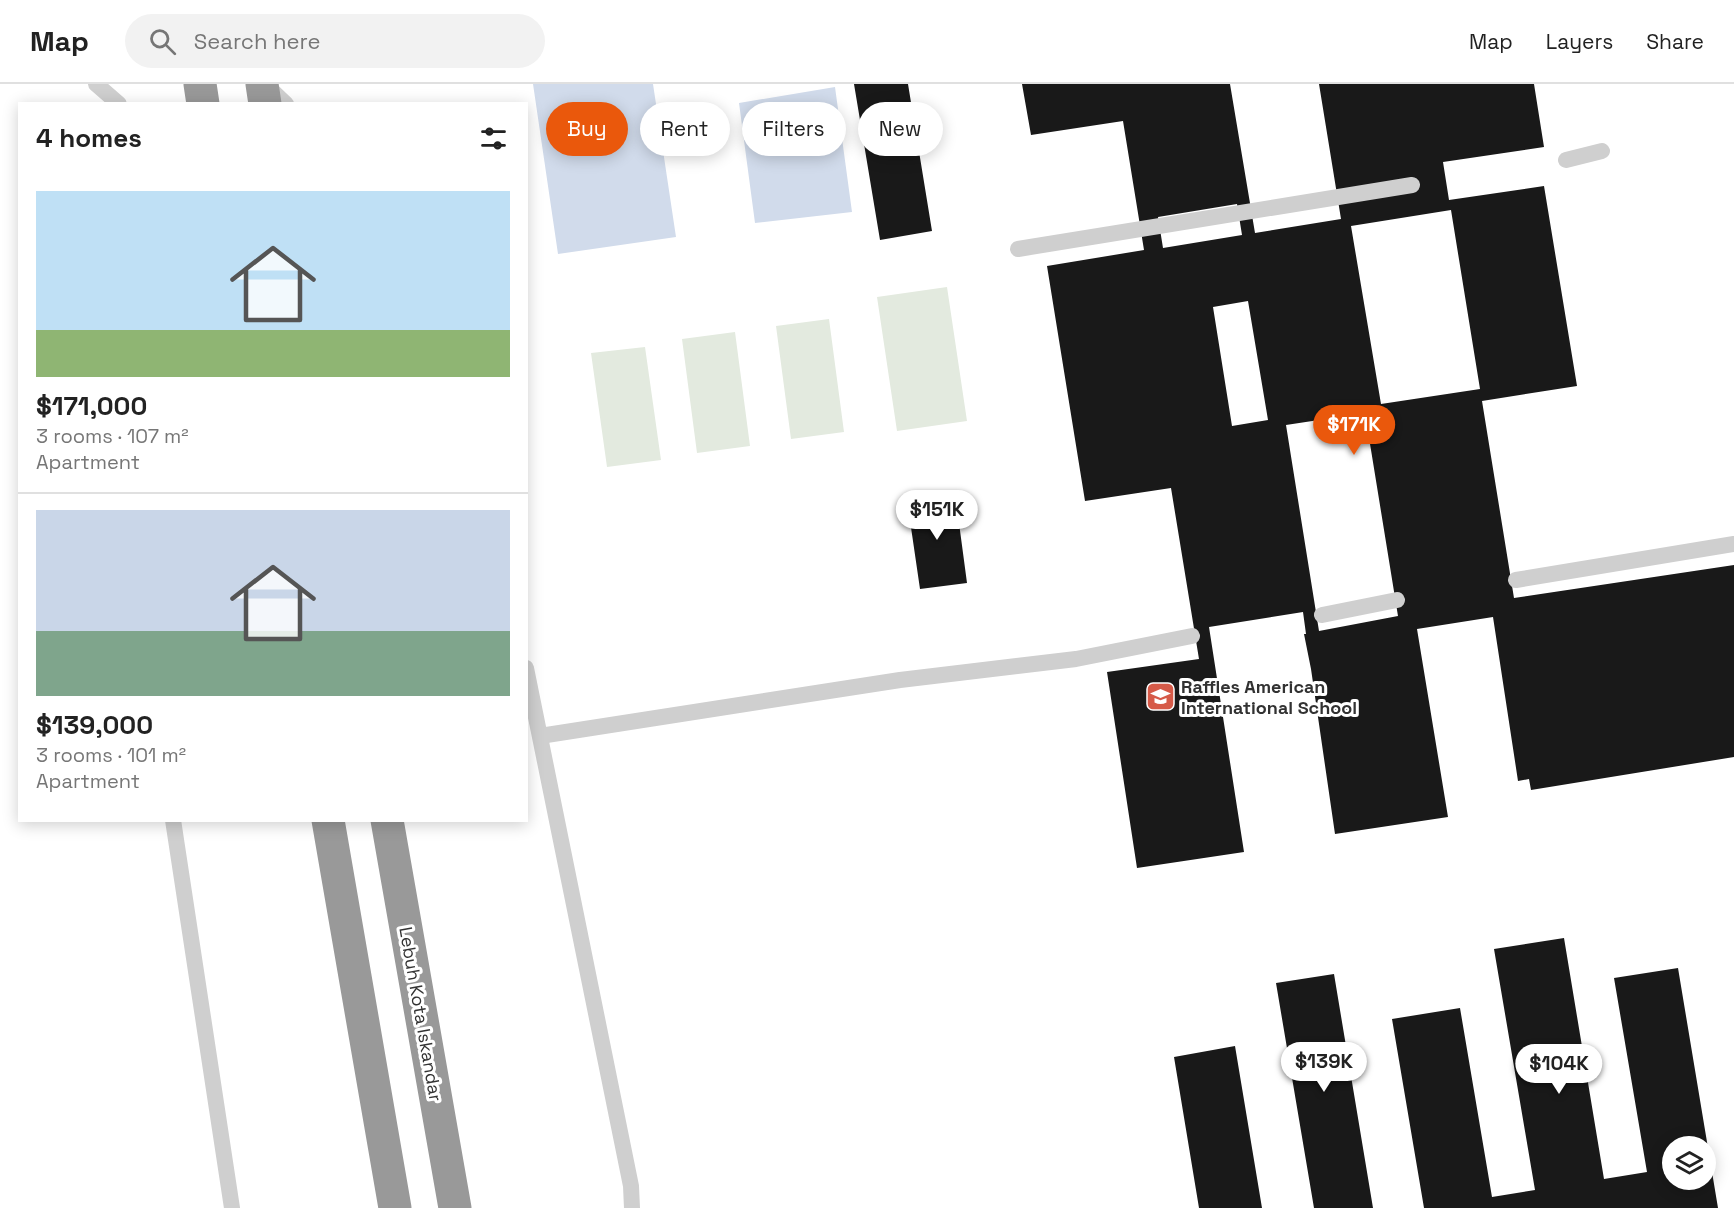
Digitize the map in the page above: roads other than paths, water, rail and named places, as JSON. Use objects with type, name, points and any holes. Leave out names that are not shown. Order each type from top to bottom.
[{"type":"highway","points":[[200,84],[203,102]]},
{"type":"highway","points":[[264,84],[265,102]]},
{"type":"highway","points":[[328,822],[393,1193]]},
{"type":"highway","name":"Lebuh Kota Iskandar","points":[[387,822],[455,1208]]},
{"type":"lane","points":[[96,84],[117,102]]},
{"type":"lane","points":[[264,84],[284,102]]},
{"type":"lane","points":[[1566,160],[1602,151]]},
{"type":"lane","points":[[1018,249],[1412,185]]},
{"type":"lane","points":[[1516,580],[1734,543]]},
{"type":"lane","points":[[1322,615],[1397,600]]},
{"type":"lane","points":[[540,736],[900,681],[1076,659],[1192,636]]},
{"type":"lane","points":[[528,678],[631,1186],[632,1208]]},
{"type":"lane","points":[[173,822],[232,1208]]},
{"type":"water","points":[[533,84],[653,84],[656,102],[640,102],[640,156],[664,156],[676,237],[558,254]]},
{"type":"water","points":[[835,87],[837,102],[745,102]]},
{"type":"water","points":[[742,102],[742,126],[739,103]]},
{"type":"water","points":[[746,156],[844,156],[852,212],[755,223]]},
{"type":"place","name":"Raffles American International School","points":[[1160,696]]}]
